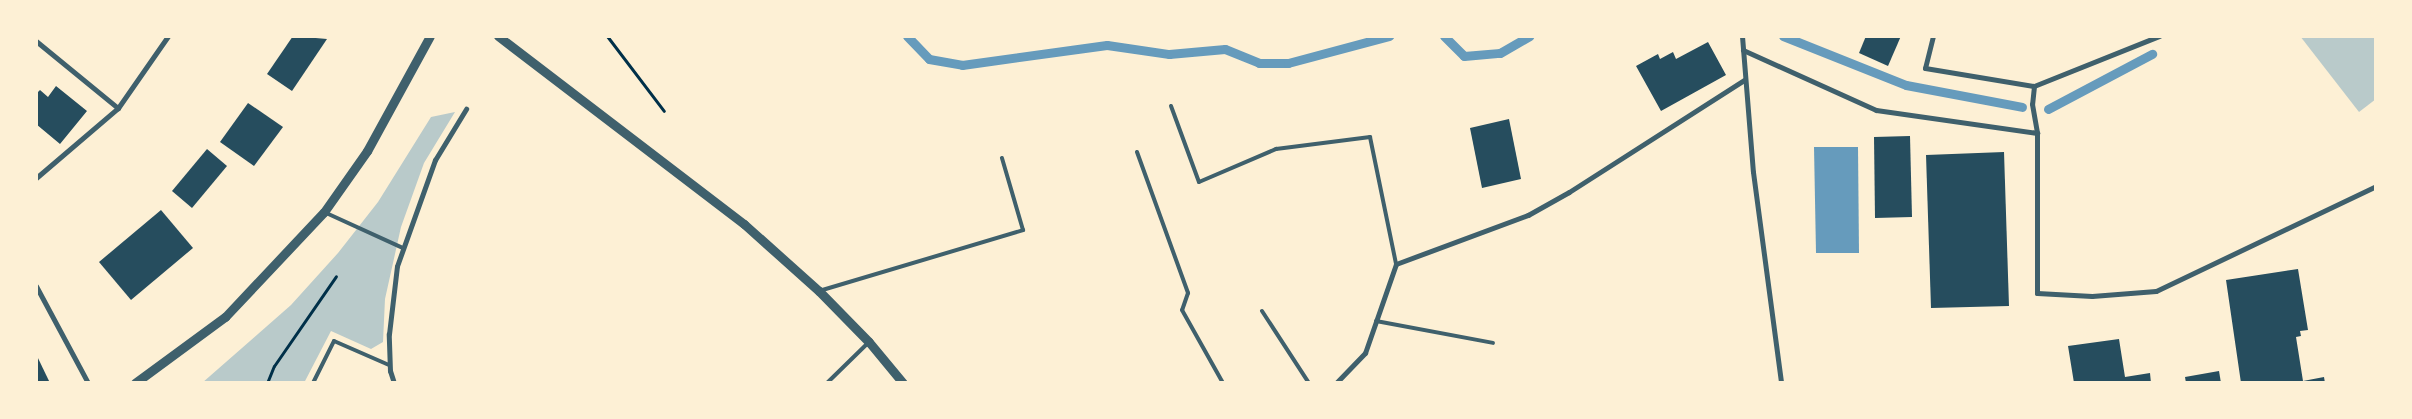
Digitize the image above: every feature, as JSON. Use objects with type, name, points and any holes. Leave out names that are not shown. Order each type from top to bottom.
[{"type":"street","points":[[36,178],[118,108],[168,36]]},
{"type":"street","points":[[135,383],[225,318],[324,212],[372,143],[430,36]]},
{"type":"street","points":[[498,36],[744,224],[819,292],[869,342],[903,383]]},
{"type":"street","points":[[1742,36],[1744,80],[1780,383]]},
{"type":"street","points":[[1933,36],[1925,68],[2034,86],[2159,36]]},
{"type":"street","points":[[36,41],[118,108]]},
{"type":"street","points":[[1743,50],[1876,110],[2037,132]]},
{"type":"street","points":[[1336,383],[1365,353],[1396,264],[1528,215],[1569,192],[1744,80]]},
{"type":"street","points":[[2034,86],[2032,104],[2037,132],[2038,293],[2092,296],[2156,291],[2376,186]]},
{"type":"street","points":[[394,383],[389,365],[389,334],[398,266],[435,160],[466,109]]},
{"type":"street","points":[[36,286],[88,383]]},
{"type":"lane","points":[[1171,106],[1199,182],[1276,149],[1370,137],[1396,264]]},
{"type":"lane","points":[[1137,152],[1188,293],[1182,310],[1223,383]]},
{"type":"lane","points":[[819,292],[1023,230],[1002,158]]},
{"type":"lane","points":[[324,212],[403,248]]},
{"type":"lane","points":[[1262,311],[1309,383]]},
{"type":"lane","points":[[1376,321],[1493,343]]},
{"type":"lane","points":[[313,383],[334,341],[389,365]]},
{"type":"lane","points":[[827,383],[869,342]]},
{"type":"path","points":[[607,36],[664,111]]},
{"type":"path","points":[[267,383],[274,366],[336,276]]},
{"type":"shaded area","points":[[2300,36],[2376,38],[2376,99],[2359,112]]},
{"type":"shaded area","points":[[455,112],[424,163],[401,227],[385,299],[383,342],[371,349],[331,331],[304,383],[202,383],[291,305],[338,253],[378,202],[431,117]]},
{"type":"water","points":[[1814,147],[1858,147],[1859,253],[1816,253]]},
{"type":"building","points":[[293,36],[327,39],[292,91],[267,74]]},
{"type":"building","points":[[1866,36],[1901,36],[1888,66],[1859,53]]},
{"type":"building","points":[[1708,42],[1726,75],[1661,111],[1636,66],[1658,54],[1660,59],[1673,52],[1676,59]]},
{"type":"building","points":[[56,86],[87,111],[60,144],[36,124],[36,94],[40,90],[48,97]]},
{"type":"building","points":[[248,103],[283,127],[254,166],[220,142]]},
{"type":"building","points":[[1509,119],[1521,179],[1482,188],[1470,128]]},
{"type":"building","points":[[1910,136],[1912,217],[1875,218],[1874,137]]},
{"type":"building","points":[[207,149],[227,166],[192,208],[172,191]]},
{"type":"building","points":[[2004,152],[2009,306],[1931,308],[1926,155]]},
{"type":"building","points":[[161,210],[193,248],[131,300],[99,262]]},
{"type":"building","points":[[2298,269],[2308,330],[2300,331],[2301,336],[2296,337],[2303,381],[2324,377],[2325,383],[2241,383],[2226,280]]},
{"type":"building","points":[[2119,339],[2125,377],[2150,373],[2151,383],[2074,383],[2068,346]]},
{"type":"building","points":[[36,354],[50,383],[36,383]]},
{"type":"building","points":[[2219,371],[2221,383],[2186,383],[2185,377]]},
{"type":"waterway","points":[[907,36],[929,59],[962,65],[1107,45],[1169,54],[1225,49],[1259,63],[1288,63],[1389,36]]},
{"type":"waterway","points":[[1444,36],[1464,56],[1500,53],[1529,36]]},
{"type":"waterway","points":[[1783,36],[1906,85],[2022,107]]},
{"type":"waterway","points":[[2048,109],[2152,54]]}]
